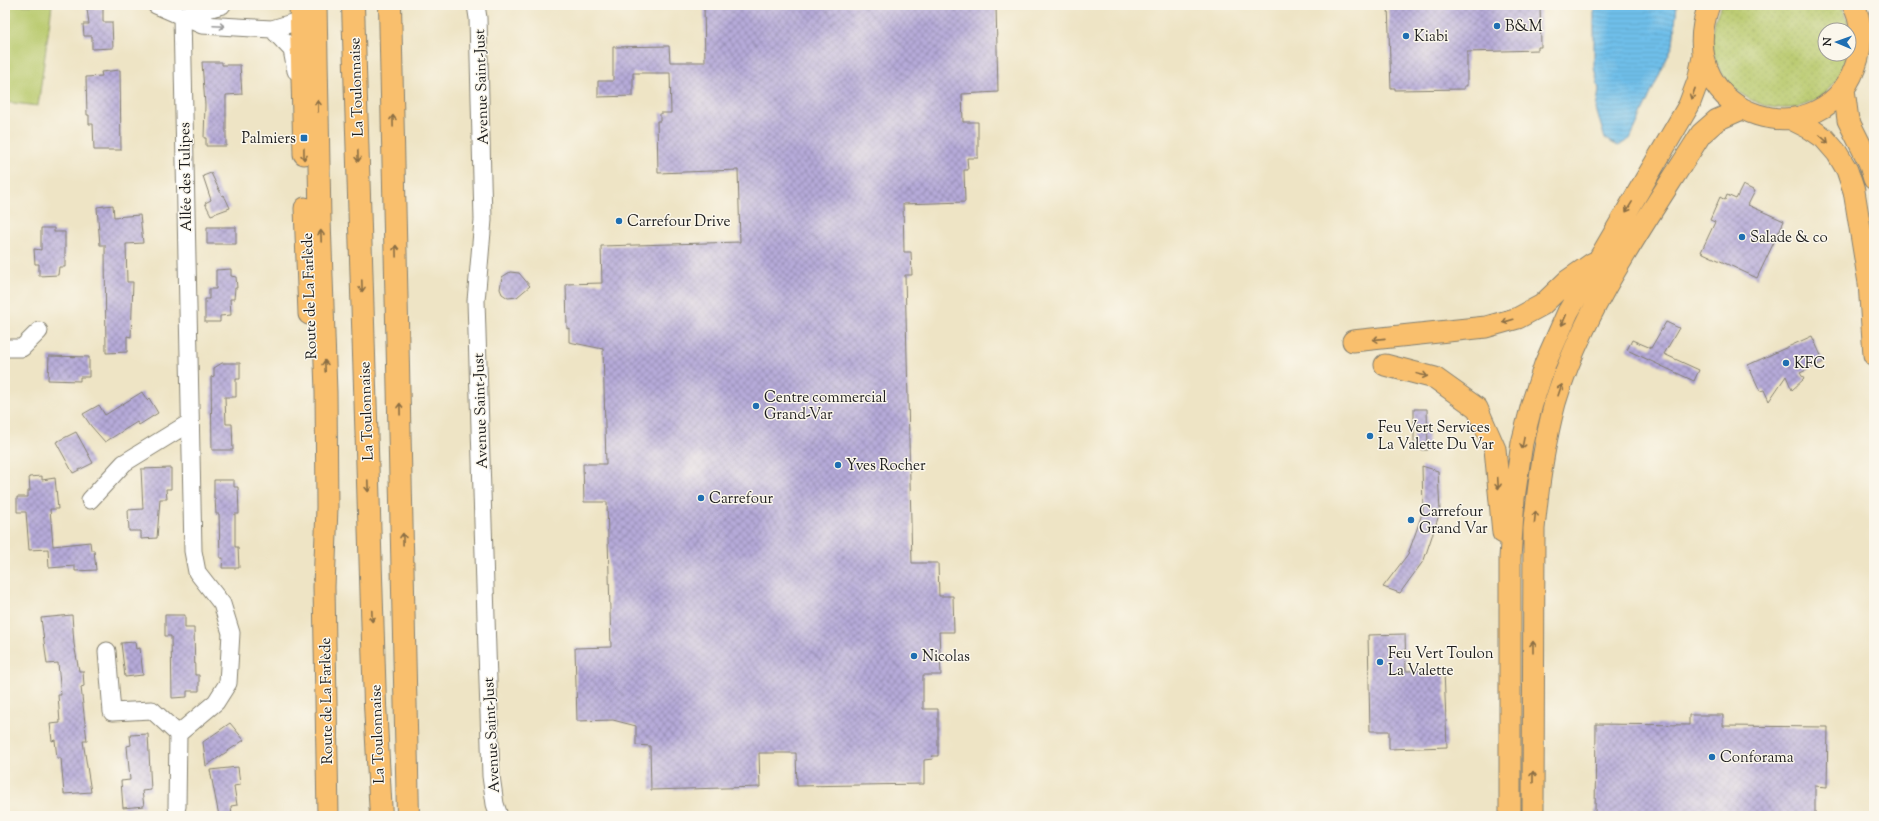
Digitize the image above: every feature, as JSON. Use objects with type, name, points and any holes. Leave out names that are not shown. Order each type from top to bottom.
[{"type":"highway","name":"La Toulonnaise","points":[[353,5],[375,696],[381,816]]},
{"type":"highway","name":"La Toulonnaise","points":[[390,5],[404,572],[408,816]]},
{"type":"highway","points":[[404,572],[418,752],[421,816]]},
{"type":"main road","points":[[1510,816],[1510,558],[1514,498],[1522,443],[1532,404],[1545,364],[1568,312],[1597,260],[1662,154],[1689,105],[1698,81],[1703,57],[1703,21],[1709,5]]},
{"type":"main road","points":[[1703,57],[1709,73],[1717,87],[1729,100],[1742,109],[1758,116],[1774,119],[1791,119],[1811,113],[1829,103],[1844,88],[1854,70],[1860,50],[1860,28],[1853,5]]},
{"type":"main road","name":"Route de La Farlède","points":[[303,10],[303,101],[307,264],[318,506],[324,587]]},
{"type":"main road","name":"Route de La Farlède","points":[[303,10],[320,218],[326,392],[327,507],[324,587],[328,816]]},
{"type":"main road","points":[[1844,88],[1848,120],[1869,162],[1874,179]]},
{"type":"main road","points":[[1533,816],[1534,529],[1539,481],[1546,439],[1556,403],[1574,351],[1592,311],[1701,134],[1717,120],[1742,109]]},
{"type":"main road","points":[[1791,119],[1811,128],[1824,138],[1837,153],[1847,170],[1854,191],[1869,283],[1874,355]]},
{"type":"main road","points":[[1353,341],[1486,327],[1518,318],[1542,305],[1567,281],[1597,260]]},
{"type":"main road","points":[[1385,365],[1435,378],[1477,408],[1495,449],[1501,527],[1510,558]]},
{"type":"street","points":[[156,5],[202,25],[272,29],[303,10]]},
{"type":"street","points":[[182,16],[222,5]]},
{"type":"street","name":"Avenue Saint-Just","points":[[476,5],[478,18],[482,108],[483,220],[476,301],[491,776],[495,804],[499,816]]},
{"type":"street","name":"Allée des Tulipes","points":[[178,734],[216,702],[228,683],[231,633],[222,604],[197,572],[194,558],[189,423],[182,16]]},
{"type":"street","points":[[272,29],[292,50],[303,101]]},
{"type":"street","points":[[5,348],[22,348],[39,331]]},
{"type":"street","points":[[90,500],[124,463],[189,423]]},
{"type":"street","points":[[107,651],[112,712],[152,710],[178,734],[177,807]]},
{"type":"green space","points":[[5,5],[52,5],[38,106],[5,102]]},
{"type":"green space","points":[[1722,5],[1841,5],[1848,22],[1817,22],[1817,62],[1845,62],[1837,79],[1816,99],[1793,108],[1768,106],[1745,96],[1726,80],[1715,58],[1712,32]]},
{"type":"water","points":[[1594,5],[1677,5],[1673,45],[1630,139],[1618,146],[1605,139],[1596,109],[1599,90],[1594,67]]},
{"type":"building","name":"Centre commercial Grand-Var","points":[[704,5],[996,5],[998,92],[962,94],[963,122],[978,122],[978,158],[967,158],[968,170],[964,170],[965,202],[903,204],[904,252],[911,252],[912,275],[905,275],[912,563],[938,563],[939,596],[953,596],[954,632],[939,632],[941,675],[923,675],[923,709],[938,709],[938,756],[932,756],[933,759],[924,760],[924,784],[797,786],[796,753],[759,753],[760,787],[651,790],[650,746],[636,745],[636,726],[613,720],[577,721],[575,648],[611,647],[607,502],[584,502],[583,464],[606,464],[603,349],[569,342],[569,328],[567,329],[566,284],[602,283],[601,246],[740,242],[738,170],[658,173],[657,121],[660,121],[660,113],[671,113],[670,73],[633,73],[633,96],[598,97],[598,81],[613,81],[613,47],[669,46],[670,62],[705,62]]},
{"type":"building","points":[[1388,5],[1540,5],[1541,47],[1538,47],[1538,50],[1467,52],[1467,86],[1464,86],[1464,89],[1395,90],[1395,88],[1391,88]]},
{"type":"building","points":[[103,8],[103,22],[112,22],[113,48],[92,49],[92,36],[84,36],[83,24],[89,24],[87,9]]},
{"type":"building","points":[[202,62],[222,62],[222,65],[240,65],[242,94],[226,95],[226,146],[206,146],[206,138],[204,138],[205,105]]},
{"type":"building","points":[[120,70],[121,150],[94,150],[93,124],[89,124],[89,115],[87,115],[86,77],[102,76],[101,72]]},
{"type":"building","points":[[211,173],[222,196],[224,195],[230,208],[211,215],[205,203],[211,200],[203,176]]},
{"type":"building","name":"Salade & co","points":[[1743,185],[1755,191],[1748,205],[1784,221],[1757,278],[1701,252],[1715,222],[1710,220],[1720,197],[1725,200],[1727,195],[1736,199]]},
{"type":"building","points":[[113,205],[114,217],[140,215],[143,243],[126,244],[127,282],[133,282],[131,337],[127,336],[127,352],[106,353],[105,245],[100,245],[97,207]]},
{"type":"building","points":[[207,227],[236,227],[236,244],[207,244]]},
{"type":"building","points":[[41,228],[54,228],[54,232],[65,232],[65,267],[59,267],[58,275],[39,276],[39,264],[35,264],[34,249],[41,250]]},
{"type":"building","points":[[231,269],[231,276],[236,277],[237,288],[235,288],[234,299],[230,299],[231,315],[220,316],[220,322],[205,322],[205,299],[209,299],[209,289],[216,289],[216,270]]},
{"type":"building","points":[[510,272],[519,273],[530,286],[517,297],[508,298],[502,294],[500,289],[502,277]]},
{"type":"building","points":[[1666,322],[1679,328],[1664,354],[1699,370],[1694,381],[1627,350],[1632,340],[1651,348]]},
{"type":"building","name":"KFC","points":[[1812,336],[1824,362],[1800,373],[1804,379],[1792,390],[1786,376],[1769,401],[1764,390],[1760,391],[1748,365]]},
{"type":"building","points":[[49,356],[89,357],[89,377],[80,377],[80,381],[48,380]]},
{"type":"building","points":[[222,363],[240,363],[240,379],[236,379],[236,397],[225,397],[226,424],[232,424],[233,450],[212,450],[211,377],[214,376],[214,368]]},
{"type":"building","points":[[142,392],[147,400],[149,398],[158,413],[139,425],[137,422],[105,442],[83,414],[99,405],[105,415]]},
{"type":"building","points":[[1414,409],[1427,409],[1428,450],[1414,450]]},
{"type":"building","points":[[76,432],[93,463],[73,473],[56,442]]},
{"type":"building","points":[[1422,466],[1438,471],[1440,512],[1424,560],[1400,593],[1383,587],[1408,554],[1417,529],[1423,510]]},
{"type":"building","points":[[171,468],[171,489],[166,489],[167,499],[160,499],[157,538],[141,539],[141,531],[129,531],[128,510],[143,509],[141,469]]},
{"type":"building","points":[[42,476],[42,480],[55,478],[58,509],[50,509],[53,546],[90,542],[91,550],[94,550],[96,570],[75,571],[75,566],[49,568],[48,549],[29,550],[26,512],[17,512],[17,497],[28,497],[28,491],[30,491],[29,477]]},
{"type":"building","points":[[214,480],[234,480],[234,487],[238,487],[239,514],[235,514],[235,547],[238,547],[239,568],[222,568],[223,558],[220,558],[219,514],[216,514]]},
{"type":"building","points":[[72,615],[74,644],[79,671],[83,671],[84,686],[81,687],[87,741],[83,741],[91,792],[64,794],[61,758],[57,758],[55,740],[52,741],[50,724],[60,723],[58,695],[61,695],[58,663],[47,664],[41,618]]},
{"type":"building","points":[[165,615],[185,615],[185,628],[194,628],[195,675],[199,675],[199,691],[187,691],[187,697],[172,698],[171,636],[165,636]]},
{"type":"building","points":[[1405,634],[1406,671],[1444,670],[1447,747],[1389,749],[1389,731],[1370,731],[1368,635]]},
{"type":"building","points":[[135,642],[136,649],[140,648],[143,675],[125,677],[121,643]]},
{"type":"building","name":"Conforama","points":[[1689,715],[1723,715],[1723,726],[1828,727],[1827,787],[1815,786],[1815,816],[1595,816],[1596,724],[1689,725]]},
{"type":"building","points":[[230,723],[244,740],[206,766],[203,742]]},
{"type":"building","points":[[148,734],[151,790],[142,791],[144,806],[123,808],[121,781],[130,780],[127,746],[131,745],[130,735]]},
{"type":"building","points":[[238,767],[240,785],[234,786],[237,805],[231,806],[232,816],[219,816],[210,770]]},
{"type":"place","name":"B&M","points":[[1497,26]]},
{"type":"place","name":"Kiabi","points":[[1406,36]]},
{"type":"place","name":"Palmiers","points":[[304,138]]},
{"type":"place","name":"Carrefour Drive","points":[[619,221]]},
{"type":"place","name":"Salade & co","points":[[1742,237]]},
{"type":"place","name":"KFC","points":[[1786,363]]},
{"type":"place","name":"Centre commercial Grand-Var","points":[[756,406]]},
{"type":"place","name":"Feu Vert Services La Valette Du Var","points":[[1370,436]]},
{"type":"place","name":"Yves Rocher","points":[[838,465]]},
{"type":"place","name":"Carrefour","points":[[701,498]]},
{"type":"place","name":"Carrefour Grand Var","points":[[1411,520]]},
{"type":"place","name":"Nicolas","points":[[914,656]]},
{"type":"place","name":"Feu Vert Toulon La Valette","points":[[1380,662]]},
{"type":"place","name":"Conforama","points":[[1712,757]]}]
